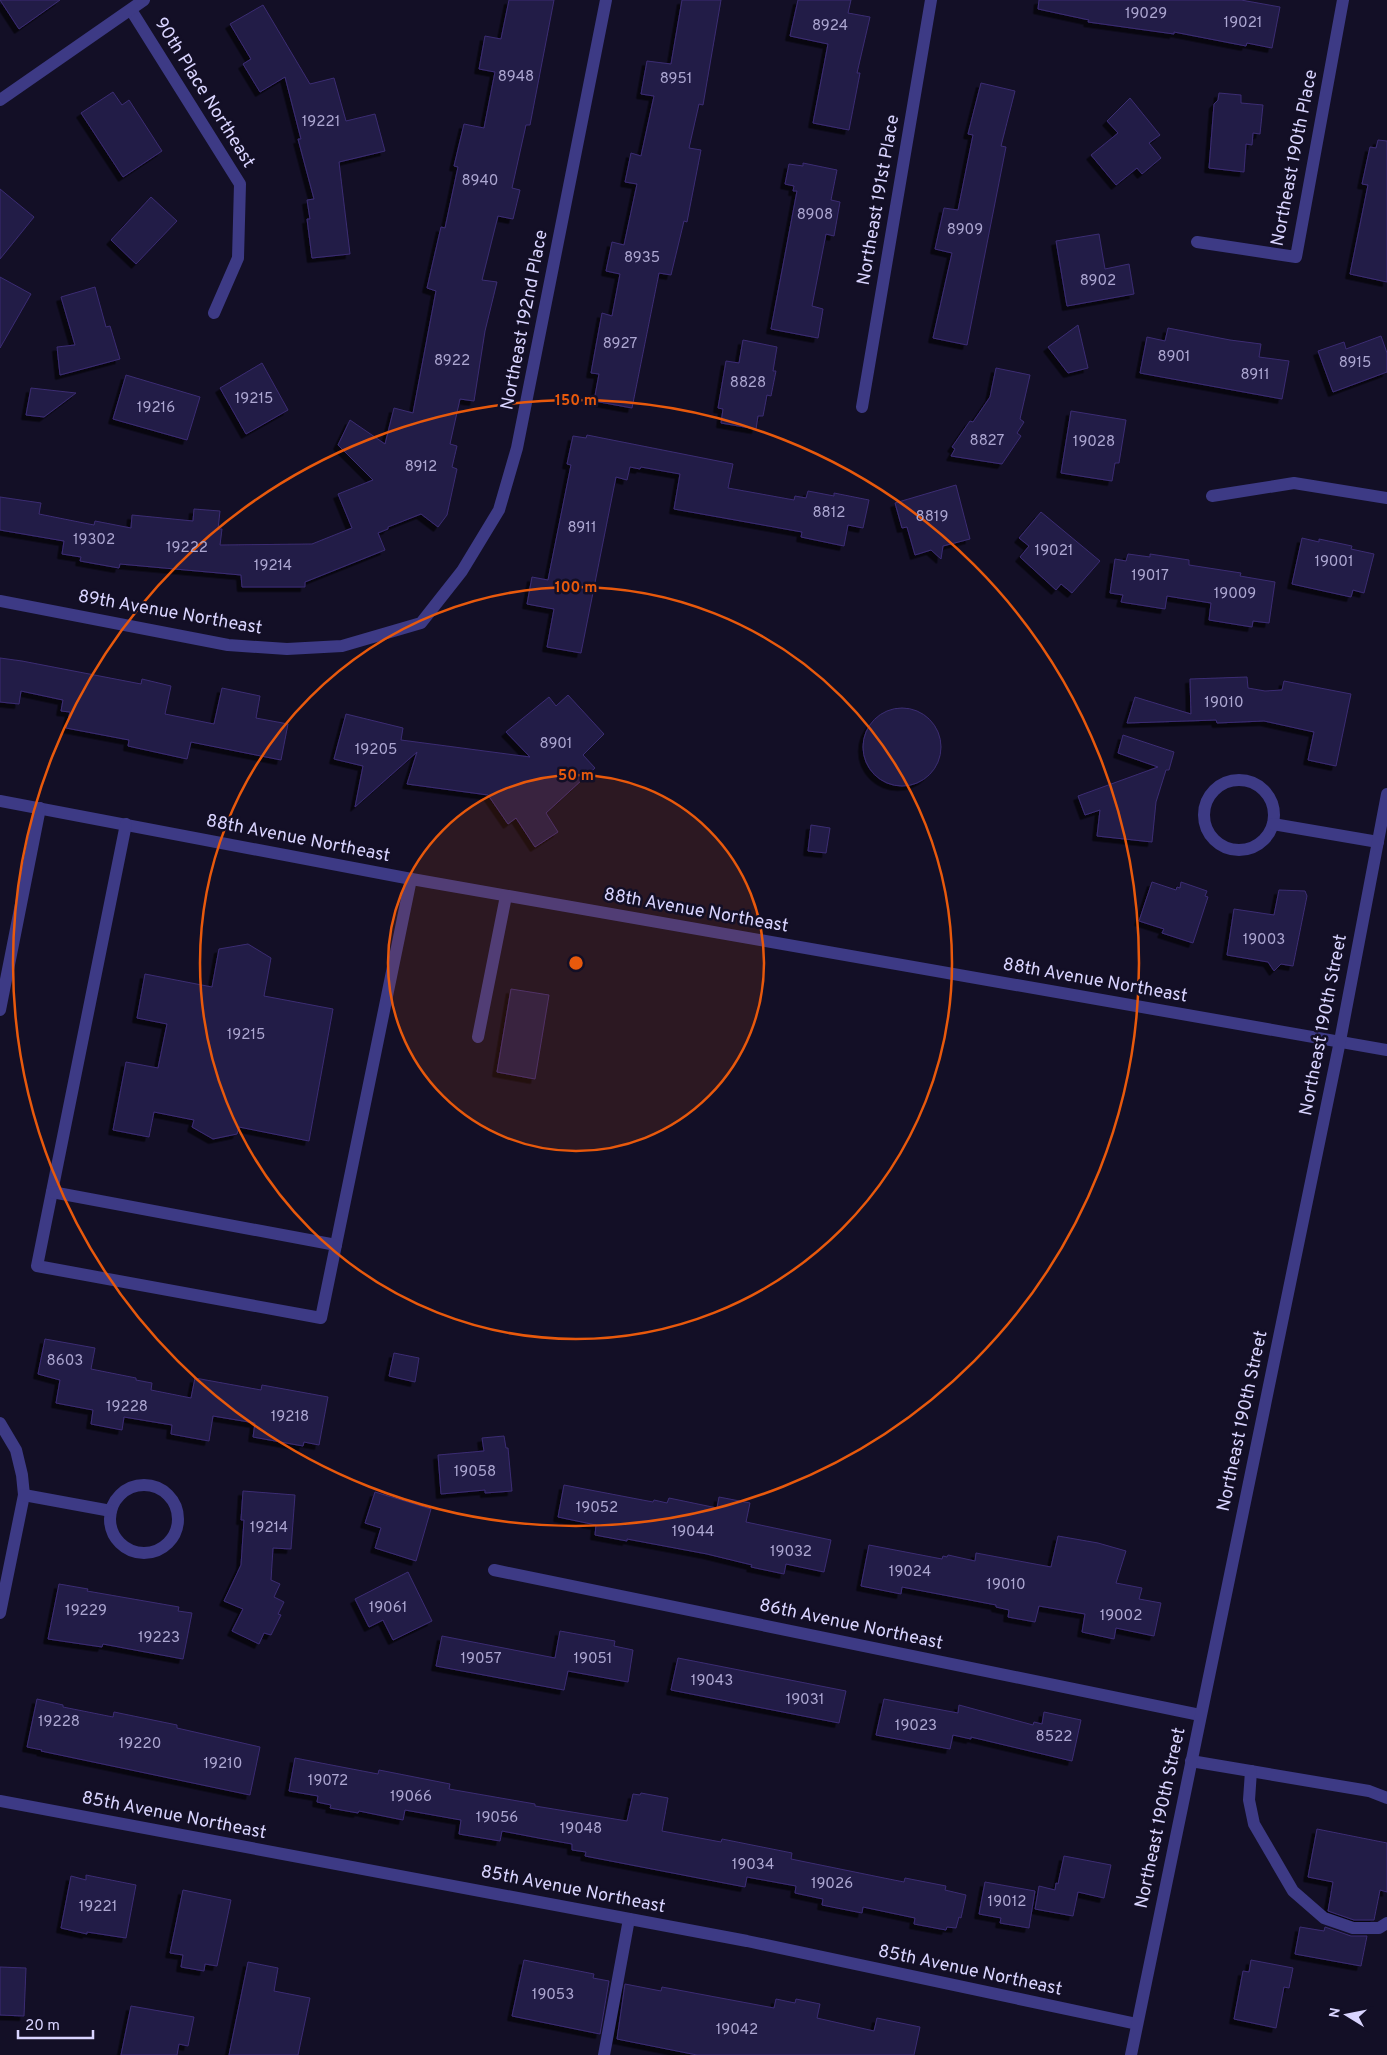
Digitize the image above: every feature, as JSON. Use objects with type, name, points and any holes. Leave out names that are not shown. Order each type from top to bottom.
[{"type":"street","points":[[0,100],[144,0]]},
{"type":"street","name":"Northeast 192nd Place","points":[[421,622],[462,571],[499,510],[517,448],[606,0]]},
{"type":"street","name":"Northeast 191st Place","points":[[862,407],[931,0]]},
{"type":"street","name":"Northeast 190th Place","points":[[1197,242],[1296,257],[1343,0]]},
{"type":"street","name":"90th Place Northeast","points":[[131,10],[240,184],[238,258],[214,313]]},
{"type":"street","points":[[1212,496],[1294,483],[1387,498]]},
{"type":"street","name":"89th Avenue Northeast","points":[[0,601],[228,645],[286,649],[342,646],[421,622]]},
{"type":"street","points":[[1246,780],[1257,784],[1268,796],[1274,812],[1273,824],[1268,835],[1260,844],[1249,849],[1231,849],[1215,842],[1208,832],[1204,821],[1204,809],[1214,789],[1224,783],[1246,780]]},
{"type":"street","name":"Northeast 190th Street","points":[[1131,2055],[1340,1041],[1387,794]]},
{"type":"street","name":"88th Avenue Northeast","points":[[0,801],[411,879],[1387,1050]]},
{"type":"street","points":[[0,1010],[40,808]]},
{"type":"street","points":[[126,824],[37,1266],[321,1318],[411,879]]},
{"type":"street","points":[[1273,824],[1378,842]]},
{"type":"street","points":[[478,1037],[506,896]]},
{"type":"street","points":[[52,1192],[336,1245]]},
{"type":"street","points":[[0,1423],[16,1450],[22,1475],[24,1495],[0,1613]]},
{"type":"street","points":[[146,1485],[156,1487],[166,1493],[174,1502],[178,1513],[178,1525],[171,1540],[158,1551],[148,1554],[137,1553],[126,1549],[115,1537],[110,1522],[111,1511],[115,1500],[134,1486],[146,1485]]},
{"type":"street","points":[[24,1495],[111,1511]]},
{"type":"street","name":"86th Avenue Northeast","points":[[494,1570],[1200,1715]]},
{"type":"street","points":[[1191,1761],[1369,1791],[1387,1798]]},
{"type":"street","points":[[1251,1771],[1249,1800],[1254,1824],[1293,1891],[1324,1918],[1353,1928],[1379,1928],[1387,1923]]},
{"type":"street","name":"85th Avenue Northeast","points":[[0,1801],[747,1941],[1137,2024]]},
{"type":"street","points":[[604,2055],[629,1919]]},
{"type":"building","points":[[0,0],[60,0],[19,29]]},
{"type":"building","points":[[509,0],[554,0],[530,125],[526,125],[512,188],[520,190],[513,219],[498,216],[482,280],[497,282],[485,331],[474,401],[460,399],[450,444],[457,446],[452,467],[457,469],[447,515],[438,527],[421,514],[388,527],[388,529],[378,533],[385,550],[305,582],[305,587],[242,587],[241,575],[120,564],[119,568],[80,561],[81,557],[62,554],[64,541],[0,530],[0,497],[41,503],[39,514],[94,525],[95,521],[131,528],[132,515],[193,521],[194,509],[220,511],[218,529],[222,529],[220,545],[312,544],[352,528],[338,494],[373,480],[338,445],[350,420],[385,444],[394,408],[413,413],[436,291],[427,288],[441,227],[445,228],[458,167],[454,166],[464,124],[484,128],[495,72],[479,69],[485,36],[501,39]]},
{"type":"building","points":[[682,0],[721,0],[703,105],[699,104],[689,148],[701,150],[687,222],[684,221],[671,275],[659,273],[632,408],[594,401],[599,374],[591,373],[602,313],[612,316],[620,274],[606,271],[612,242],[624,245],[637,184],[625,182],[631,153],[641,156],[654,96],[641,94],[647,61],[671,64]]},
{"type":"building","points":[[798,0],[851,0],[848,13],[870,17],[857,73],[860,73],[849,130],[813,123],[828,44],[790,36]]},
{"type":"building","points":[[1039,0],[1241,0],[1280,7],[1272,48],[1247,43],[1246,46],[1174,32],[1174,34],[1088,22],[1089,20],[1038,9]]},
{"type":"building","points":[[263,5],[310,84],[334,78],[346,121],[375,114],[385,151],[339,162],[350,254],[312,258],[307,219],[310,219],[307,200],[314,199],[298,139],[301,139],[285,77],[260,92],[243,64],[251,59],[230,24]]},
{"type":"building","points":[[981,83],[1015,91],[1001,146],[1006,147],[967,345],[933,338],[952,253],[935,249],[944,208],[958,210],[973,135],[968,134]]},
{"type":"building","points":[[113,92],[122,105],[129,100],[162,151],[123,177],[81,113]]},
{"type":"building","points":[[1219,93],[1241,95],[1241,103],[1263,105],[1260,134],[1253,133],[1252,145],[1246,144],[1244,172],[1209,168],[1214,104],[1218,100]]},
{"type":"building","points":[[1130,98],[1160,135],[1149,143],[1161,158],[1142,174],[1137,168],[1116,185],[1091,155],[1118,133],[1107,121]]},
{"type":"building","points":[[1378,140],[1387,141],[1387,282],[1350,274],[1368,185],[1362,184],[1370,147],[1376,148]]},
{"type":"building","points":[[803,163],[837,170],[831,200],[840,202],[834,236],[826,234],[812,306],[823,309],[818,338],[771,329],[797,191],[793,191],[794,186],[785,184],[789,164],[803,166]]},
{"type":"building","points":[[0,189],[34,217],[0,259]]},
{"type":"building","points":[[151,197],[177,221],[136,264],[111,240]]},
{"type":"building","points":[[1099,234],[1105,269],[1129,264],[1134,294],[1067,306],[1056,241]]},
{"type":"building","points":[[0,277],[31,294],[0,348]]},
{"type":"building","points":[[95,287],[106,327],[110,326],[120,359],[60,375],[57,347],[75,345],[61,297]]},
{"type":"building","points":[[1078,325],[1088,368],[1068,373],[1048,347]]},
{"type":"building","points":[[1168,328],[1261,344],[1259,357],[1289,361],[1282,399],[1140,373],[1147,337],[1165,341]]},
{"type":"building","points":[[1381,336],[1387,353],[1387,372],[1333,392],[1318,351],[1344,342],[1346,349]]},
{"type":"building","points":[[743,340],[777,347],[773,371],[776,371],[771,396],[767,395],[763,416],[758,416],[756,429],[721,423],[723,409],[718,408],[726,361],[739,363]]},
{"type":"building","points":[[262,363],[288,410],[246,434],[220,388]]},
{"type":"building","points":[[996,368],[1030,375],[1020,419],[1024,422],[1017,433],[1021,436],[1002,464],[951,456],[955,449],[952,447],[970,421],[973,422],[990,397]]},
{"type":"building","points":[[126,375],[200,397],[187,440],[113,419]]},
{"type":"building","points":[[31,388],[76,393],[44,417],[26,415]]},
{"type":"building","points":[[1071,411],[1126,420],[1119,463],[1115,463],[1112,481],[1061,473]]},
{"type":"building","points":[[587,435],[733,464],[728,488],[794,500],[795,496],[806,498],[808,491],[834,496],[834,493],[869,500],[863,528],[848,525],[844,546],[801,537],[802,532],[674,509],[680,474],[641,467],[640,469],[630,467],[627,480],[616,477],[581,653],[547,647],[554,609],[527,604],[532,577],[548,580],[571,465],[567,464],[573,436],[586,438]]},
{"type":"building","points":[[956,485],[970,539],[943,546],[941,559],[931,550],[915,555],[907,527],[902,528],[895,503]]},
{"type":"building","points":[[1041,512],[1100,561],[1072,593],[1061,584],[1056,590],[1020,557],[1029,546],[1019,538]]},
{"type":"building","points":[[1302,538],[1319,542],[1319,539],[1352,546],[1351,549],[1374,554],[1364,593],[1353,590],[1351,597],[1292,584]]},
{"type":"building","points":[[1128,554],[1150,557],[1150,554],[1189,560],[1189,565],[1241,573],[1240,576],[1275,582],[1269,623],[1253,621],[1252,627],[1209,620],[1211,603],[1167,596],[1165,609],[1121,602],[1123,595],[1110,593],[1115,559],[1126,561]]},
{"type":"building","points":[[0,658],[141,684],[142,679],[171,686],[165,714],[214,724],[222,688],[260,696],[256,718],[288,724],[281,760],[191,742],[187,759],[128,746],[129,740],[66,728],[70,712],[61,711],[63,700],[21,691],[19,704],[0,702]]},
{"type":"building","points":[[1247,677],[1248,688],[1265,691],[1282,690],[1284,681],[1351,694],[1336,766],[1308,760],[1314,732],[1264,721],[1217,723],[1216,720],[1127,723],[1135,697],[1191,714],[1190,679]]},
{"type":"building","points":[[568,695],[604,734],[583,755],[595,768],[546,813],[558,832],[535,847],[516,818],[508,824],[488,795],[407,784],[417,752],[355,807],[363,766],[334,759],[346,714],[403,728],[401,740],[530,757],[506,732],[549,697],[556,706]]},
{"type":"building","points":[[902,708],[917,711],[934,725],[938,732],[941,747],[938,762],[924,779],[917,783],[902,786],[887,783],[870,769],[866,762],[863,747],[866,732],[880,715],[887,711]]},
{"type":"building","points":[[1123,735],[1174,752],[1156,802],[1152,842],[1097,836],[1100,810],[1085,815],[1078,796],[1158,767],[1118,753]]},
{"type":"building","points":[[811,825],[830,828],[826,853],[808,851]]},
{"type":"building","points":[[1152,882],[1176,890],[1177,887],[1180,888],[1181,882],[1207,891],[1205,896],[1208,897],[1193,943],[1162,933],[1164,929],[1139,921]]},
{"type":"building","points":[[1279,890],[1305,891],[1307,896],[1293,966],[1281,964],[1274,971],[1268,962],[1227,955],[1234,909],[1274,915]]},
{"type":"building","points":[[248,944],[271,958],[264,996],[333,1009],[309,1141],[239,1127],[237,1134],[213,1139],[192,1127],[194,1120],[154,1112],[149,1137],[113,1130],[126,1062],[158,1068],[167,1024],[137,1018],[145,974],[212,987],[219,949]]},
{"type":"building","points":[[511,989],[549,995],[535,1079],[497,1072]]},
{"type":"building","points":[[45,1339],[95,1348],[91,1369],[152,1383],[151,1390],[191,1398],[195,1378],[261,1390],[262,1385],[328,1397],[319,1445],[304,1442],[303,1446],[253,1437],[255,1423],[213,1416],[209,1441],[171,1434],[172,1425],[124,1417],[122,1430],[91,1424],[93,1410],[56,1403],[60,1380],[38,1374]]},
{"type":"building","points":[[394,1353],[419,1358],[415,1382],[389,1376]]},
{"type":"building","points":[[504,1436],[506,1448],[508,1448],[512,1491],[485,1493],[485,1490],[441,1494],[438,1455],[484,1451],[482,1438]]},
{"type":"building","points":[[564,1485],[653,1502],[654,1500],[667,1503],[669,1498],[717,1508],[719,1497],[750,1503],[746,1522],[831,1540],[824,1572],[786,1564],[784,1574],[751,1567],[752,1565],[707,1554],[595,1535],[596,1525],[558,1517]]},
{"type":"building","points":[[243,1491],[295,1495],[291,1549],[273,1548],[271,1580],[280,1584],[274,1597],[284,1602],[278,1614],[281,1615],[271,1635],[264,1633],[259,1644],[232,1631],[243,1609],[224,1601],[241,1565],[244,1520],[241,1520]]},
{"type":"building","points":[[375,1492],[431,1509],[416,1561],[375,1548],[381,1528],[365,1523]]},
{"type":"building","points":[[1058,1536],[1098,1543],[1126,1551],[1116,1583],[1142,1588],[1139,1599],[1161,1603],[1154,1636],[1116,1628],[1114,1639],[1082,1632],[1085,1614],[1039,1606],[1035,1622],[1008,1617],[1009,1610],[996,1607],[996,1605],[902,1587],[901,1594],[861,1586],[869,1545],[942,1559],[943,1556],[947,1557],[948,1555],[975,1561],[976,1553],[1051,1567]]},
{"type":"building","points":[[408,1572],[432,1621],[393,1640],[383,1620],[369,1627],[355,1599]]},
{"type":"building","points":[[59,1584],[88,1589],[87,1591],[179,1607],[178,1611],[192,1613],[183,1659],[103,1644],[102,1647],[48,1639]]},
{"type":"building","points":[[560,1631],[615,1641],[614,1646],[633,1650],[628,1682],[568,1671],[564,1690],[436,1666],[442,1636],[555,1658]]},
{"type":"building","points":[[678,1658],[846,1691],[839,1723],[671,1690]]},
{"type":"building","points":[[37,1699],[63,1705],[63,1707],[113,1717],[114,1712],[177,1725],[177,1728],[260,1747],[250,1795],[27,1747]]},
{"type":"building","points":[[884,1699],[958,1713],[959,1705],[1033,1725],[1034,1722],[1042,1724],[1044,1712],[1081,1720],[1072,1761],[971,1737],[971,1739],[953,1735],[950,1749],[876,1735]]},
{"type":"building","points":[[295,1758],[378,1774],[379,1770],[450,1784],[449,1789],[535,1804],[535,1806],[627,1821],[633,1794],[640,1795],[641,1793],[668,1798],[662,1831],[721,1842],[722,1839],[792,1853],[791,1859],[904,1882],[905,1878],[946,1886],[945,1890],[966,1895],[961,1918],[959,1917],[956,1928],[947,1927],[946,1930],[914,1924],[915,1918],[863,1907],[862,1913],[822,1905],[823,1899],[795,1893],[796,1886],[747,1877],[745,1887],[585,1856],[586,1852],[572,1850],[572,1844],[502,1831],[500,1841],[459,1834],[461,1820],[405,1810],[403,1820],[359,1811],[358,1813],[330,1808],[331,1805],[317,1802],[318,1796],[289,1791]]},
{"type":"building","points":[[1317,1829],[1387,1843],[1387,1892],[1380,1890],[1374,1920],[1354,1920],[1328,1911],[1333,1882],[1308,1877]]},
{"type":"building","points":[[1064,1856],[1111,1865],[1104,1898],[1078,1892],[1073,1916],[1035,1909],[1039,1886],[1055,1890]]},
{"type":"building","points":[[86,1875],[136,1885],[126,1938],[87,1932],[87,1934],[61,1928],[71,1876],[86,1880]]},
{"type":"building","points":[[985,1882],[1035,1891],[1029,1928],[1000,1923],[1001,1918],[979,1914]]},
{"type":"building","points":[[183,1890],[231,1900],[217,1966],[205,1964],[204,1971],[181,1967],[183,1955],[170,1953]]},
{"type":"building","points":[[1300,1927],[1324,1931],[1325,1927],[1351,1936],[1367,1936],[1361,1966],[1295,1954]]},
{"type":"building","points":[[524,1960],[594,1974],[593,1978],[609,1981],[600,2034],[512,2016]]},
{"type":"building","points":[[1251,1960],[1293,1968],[1289,1988],[1284,1987],[1276,2028],[1234,2019],[1243,1971],[1249,1972]]},
{"type":"building","points":[[248,1962],[278,1968],[274,1991],[310,1998],[298,2055],[229,2055]]},
{"type":"building","points":[[0,1967],[26,1968],[24,2016],[0,2015]]},
{"type":"building","points":[[625,1984],[661,1991],[662,1987],[774,2008],[776,1999],[795,2003],[796,1999],[820,2004],[817,2018],[874,2031],[877,2018],[920,2027],[914,2055],[697,2055],[617,2039]]},
{"type":"building","points":[[131,2006],[194,2017],[188,2046],[179,2044],[177,2055],[121,2055]]}]
